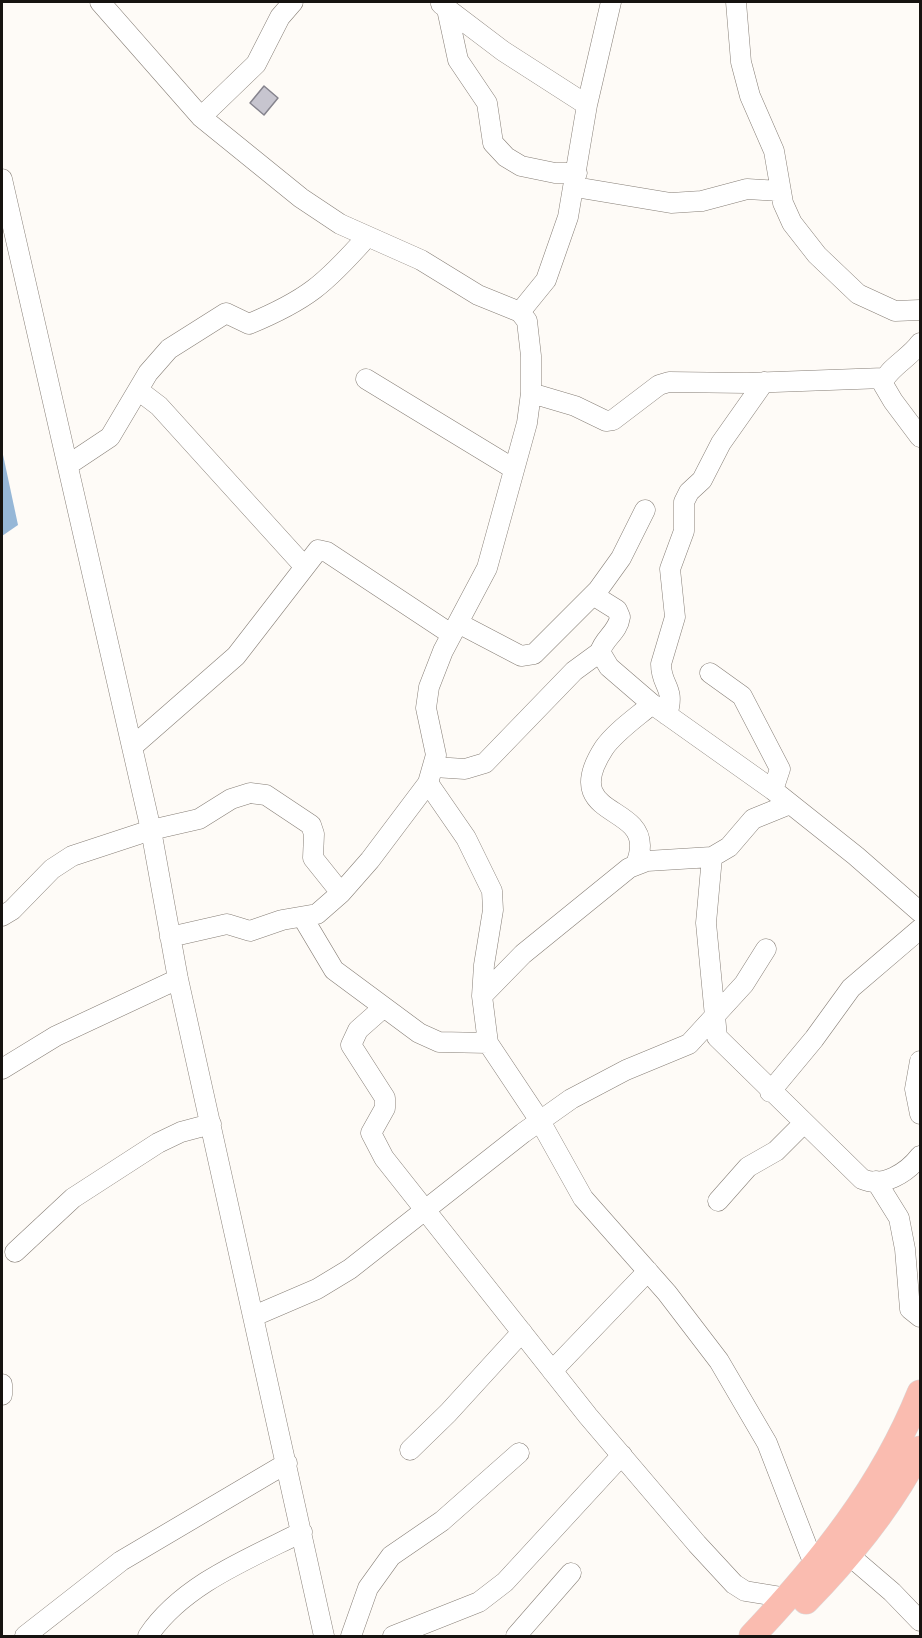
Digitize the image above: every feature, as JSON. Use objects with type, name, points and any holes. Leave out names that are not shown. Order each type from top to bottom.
[{"type":"main road","points":[[752,1636],[815,1567],[851,1519],[889,1461],[921,1393]]},
{"type":"main road","points":[[773,1636],[850,1556],[904,1482],[921,1449]]},
{"type":"street","points":[[100,2],[201,117],[301,198],[339,224],[421,260],[467,290],[520,312],[527,321],[531,393],[524,436],[487,568],[454,629],[426,699],[427,720],[436,755],[431,775],[389,836],[341,893],[317,914],[282,920],[250,931],[227,924],[170,937]]},
{"type":"street","points":[[201,117],[256,64],[280,17],[293,2]]},
{"type":"street","points":[[520,312],[539,289],[551,269],[576,180],[587,105],[611,2]]},
{"type":"street","points":[[736,2],[741,62],[750,96],[774,151],[780,191],[792,223],[831,271],[858,294],[895,311],[921,310]]},
{"type":"street","points":[[442,5],[503,51],[587,105]]},
{"type":"street","points":[[442,5],[458,60],[487,103],[493,143],[513,162],[534,170],[671,203],[702,201],[747,189],[780,191]]},
{"type":"street","points":[[2,179],[151,830],[178,979],[324,1636]]},
{"type":"street","points":[[68,465],[110,437],[158,360],[182,338],[226,313],[249,324],[305,297],[335,273],[366,237]]},
{"type":"street","points":[[531,393],[575,405],[606,421],[613,420],[659,386],[669,382],[884,378],[912,354],[921,343]]},
{"type":"street","points":[[884,378],[883,384],[893,401],[921,437]]},
{"type":"street","points":[[366,379],[514,469]]},
{"type":"street","points":[[636,864],[640,845],[638,836],[622,817],[595,799],[591,790],[594,772],[605,747],[659,709],[671,695],[661,672],[661,664],[675,617],[670,569],[684,531],[684,502],[689,492],[702,480],[721,443],[764,382]]},
{"type":"street","points":[[138,390],[159,406],[304,566]]},
{"type":"street","points":[[132,747],[236,656],[314,552],[322,549],[454,629],[506,650],[530,656],[593,595],[621,558],[645,510]]},
{"type":"street","points":[[431,775],[485,763],[574,671],[600,652],[602,644],[615,631],[620,617],[617,610],[593,595]]},
{"type":"street","points":[[600,652],[609,667],[659,709],[773,790],[921,912]]},
{"type":"street","points":[[710,673],[745,701],[780,769],[773,790]]},
{"type":"street","points":[[431,775],[477,858],[492,891],[493,910],[484,964],[482,996],[488,1042],[540,1121],[583,1198],[648,1271],[710,1347],[749,1410],[774,1458],[815,1567]]},
{"type":"street","points":[[2,916],[12,910],[62,861],[151,830],[199,819],[241,795],[250,793],[266,795],[311,825],[314,834],[313,858],[341,893]]},
{"type":"street","points":[[482,996],[523,954],[636,864],[712,857],[729,847],[753,819],[790,804]]},
{"type":"street","points":[[712,857],[706,923],[716,1016],[715,1029],[721,1044],[853,1172],[867,1181],[876,1181],[904,1172],[921,1156]]},
{"type":"street","points":[[303,918],[334,970],[419,1033],[439,1042],[488,1042]]},
{"type":"street","points":[[770,1092],[814,1040],[851,988],[921,930]]},
{"type":"street","points":[[254,1316],[334,1280],[540,1121],[597,1084],[680,1050],[696,1038],[716,1016],[753,972],[766,950]]},
{"type":"street","points":[[2,1070],[56,1036],[178,979]]},
{"type":"street","points":[[384,1007],[358,1030],[351,1045],[385,1098],[382,1116],[375,1122],[371,1133],[375,1144],[552,1371],[734,1584],[745,1591],[788,1598]]},
{"type":"street","points":[[921,1061],[915,1080],[921,1114]]},
{"type":"street","points":[[15,1252],[73,1198],[158,1143],[181,1132],[211,1124]]},
{"type":"street","points":[[718,1201],[743,1171],[776,1151],[803,1124]]},
{"type":"street","points":[[876,1181],[899,1218],[905,1249],[910,1309],[921,1317]]},
{"type":"street","points":[[552,1371],[648,1271]]},
{"type":"street","points":[[410,1450],[453,1408],[522,1332]]},
{"type":"street","points":[[2,1384],[2,1395]]},
{"type":"street","points":[[351,1636],[368,1588],[391,1556],[442,1521],[519,1453]]},
{"type":"street","points":[[393,1636],[478,1602],[506,1582],[622,1455]]},
{"type":"street","points":[[26,1636],[121,1561],[287,1463]]},
{"type":"street","points":[[147,1636],[163,1616],[202,1586],[236,1565],[302,1532]]},
{"type":"street","points":[[850,1556],[880,1581],[921,1621]]},
{"type":"street","points":[[516,1636],[571,1573]]},
{"type":"water","points":[[2,450],[18,525],[2,536]]},
{"type":"building","points":[[264,86],[278,98],[264,115],[250,103]]}]
